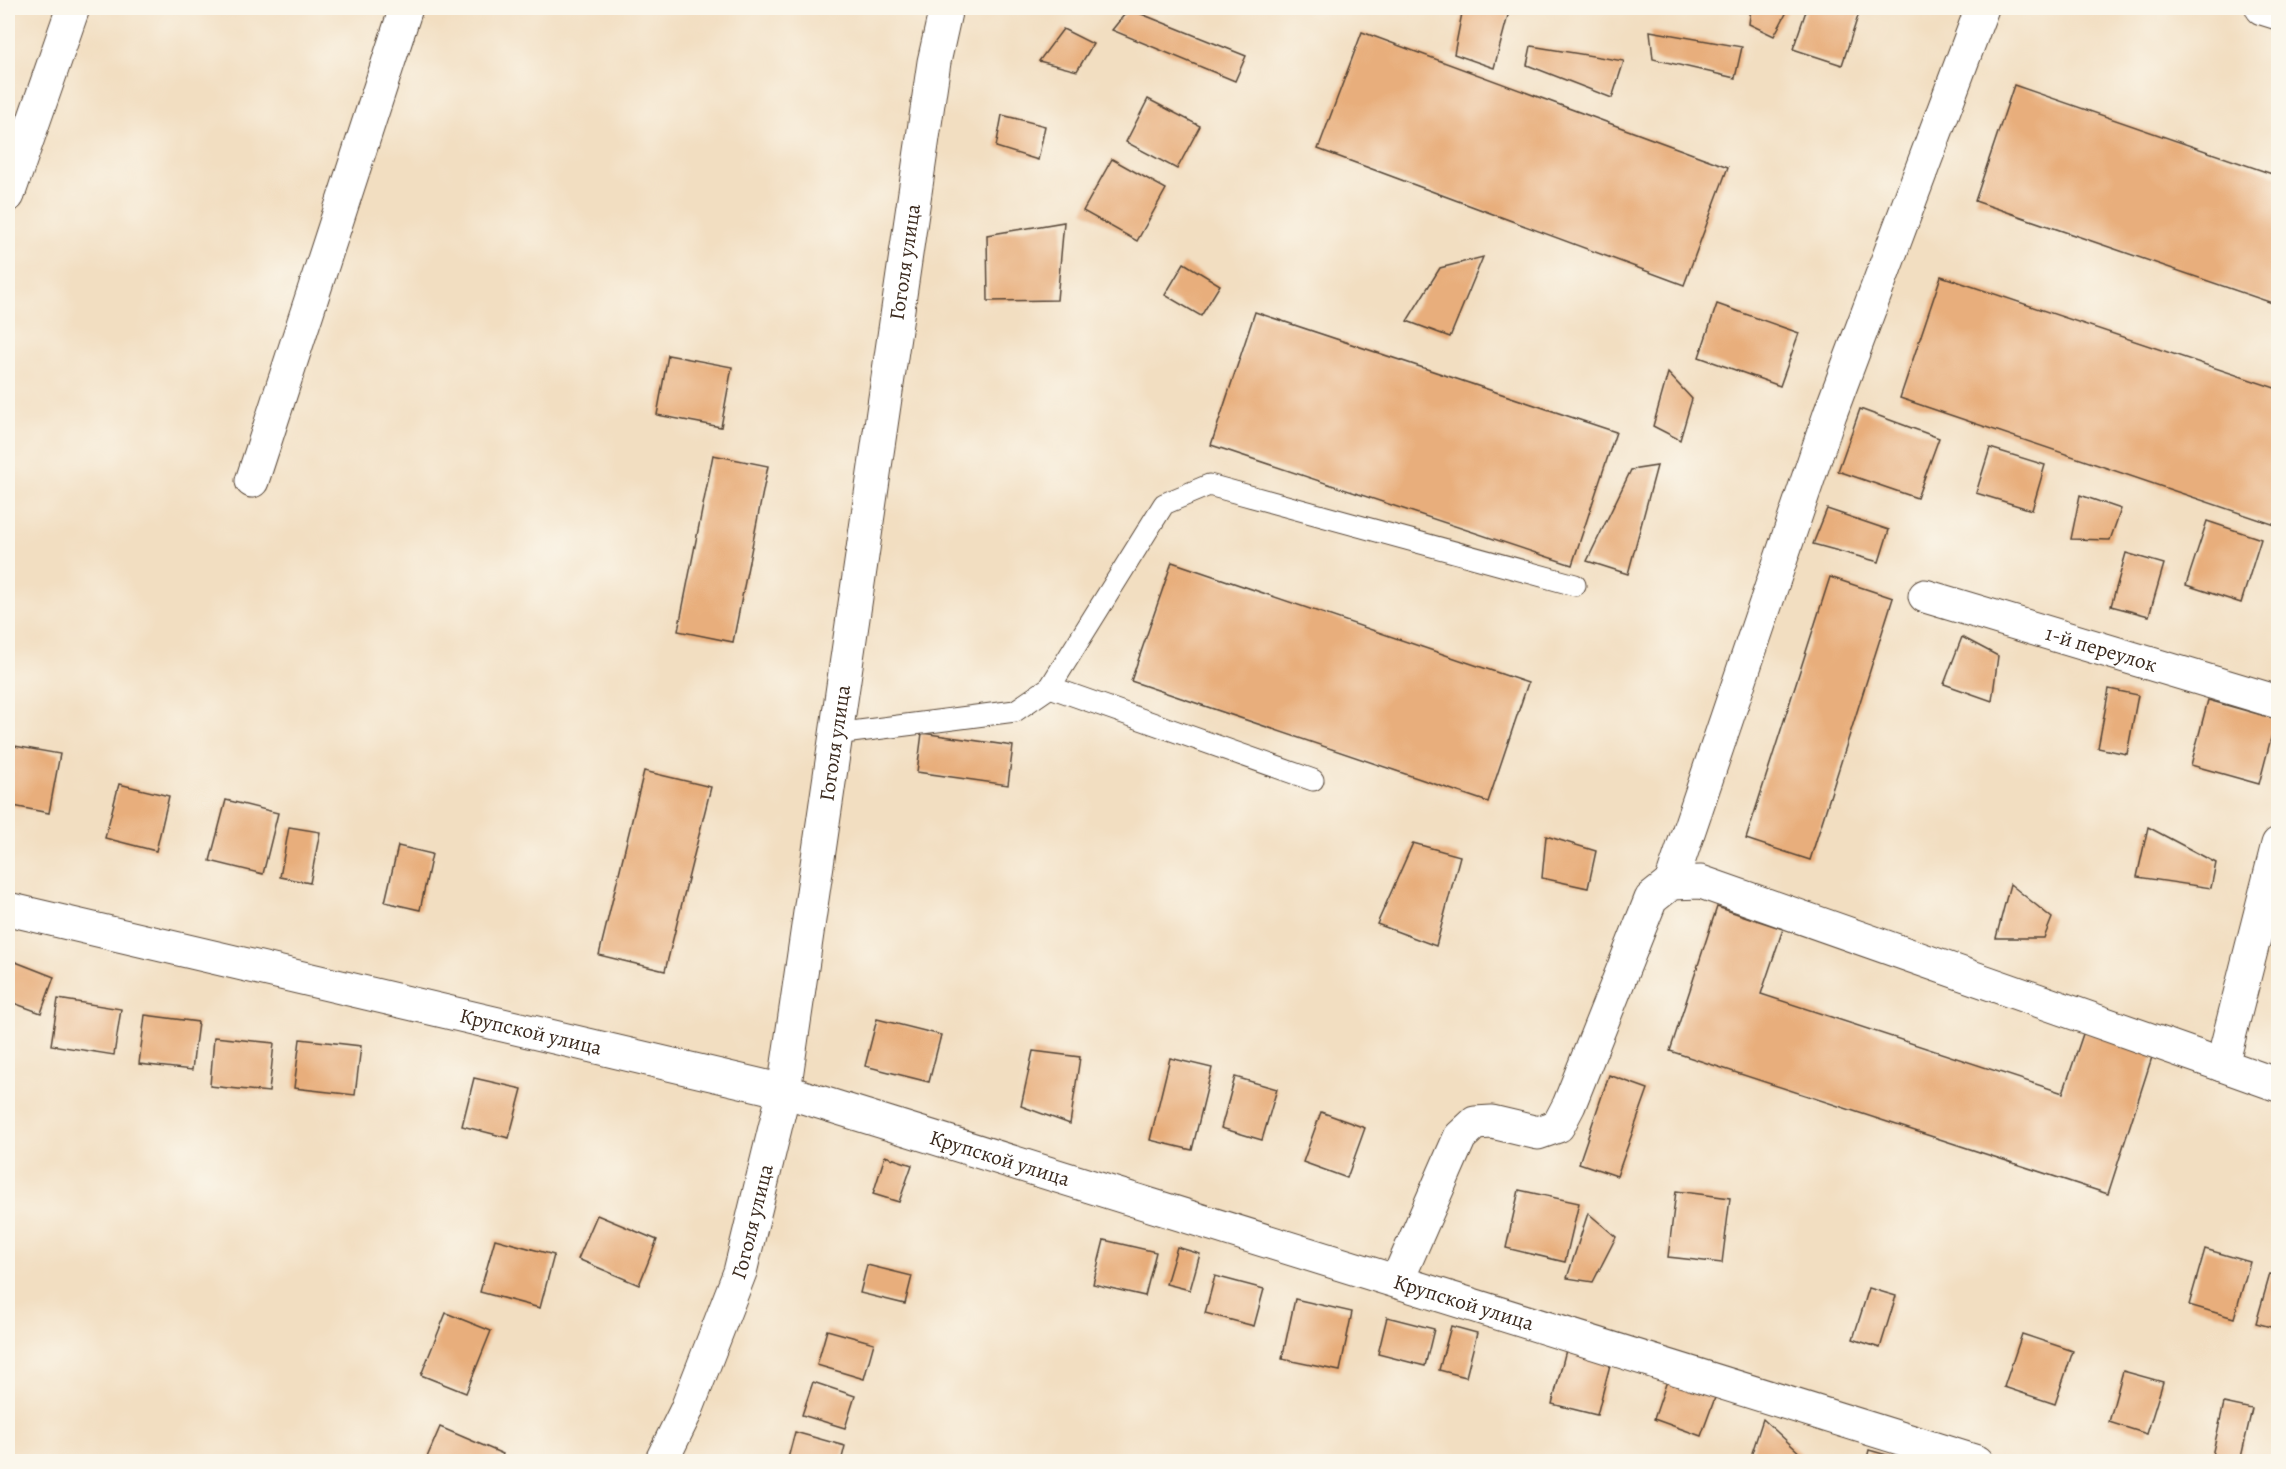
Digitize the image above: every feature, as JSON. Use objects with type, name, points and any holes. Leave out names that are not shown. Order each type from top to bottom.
[{"type":"street","points":[[8,195],[73,8]]},
{"type":"street","points":[[252,481],[406,8]]},
{"type":"street","name":"Гоголя улица","points":[[661,1461],[686,1411],[740,1272],[784,1091],[933,74],[946,8]]},
{"type":"street","points":[[1397,1281],[1460,1137],[1474,1123],[1492,1122],[1538,1133],[1558,1126],[1569,1105],[1651,899],[1671,883],[1830,414],[1982,8]]},
{"type":"street","points":[[2262,8],[2278,13]]},
{"type":"street","name":"1-й переулок","points":[[1925,596],[2278,702]]},
{"type":"street","points":[[2222,1065],[2278,844]]},
{"type":"street","points":[[1671,883],[1701,882],[2278,1085]]},
{"type":"street","name":"Крупской улица","points":[[8,909],[784,1091],[1977,1461]]},
{"type":"lane","points":[[836,734],[1015,711],[1050,687],[1164,504],[1209,485],[1575,585]]},
{"type":"lane","points":[[1050,687],[1313,780]]},
{"type":"building","points":[[1463,8],[1510,8],[1494,68],[1454,54]]},
{"type":"building","points":[[1751,8],[1789,8],[1774,36],[1749,24]]},
{"type":"building","points":[[1807,8],[1860,10],[1842,65],[1793,49]]},
{"type":"building","points":[[1129,9],[1246,56],[1235,81],[1112,30]]},
{"type":"building","points":[[1063,29],[1093,44],[1077,71],[1039,61]]},
{"type":"building","points":[[1650,31],[1742,47],[1735,78],[1653,59]]},
{"type":"building","points":[[1362,32],[1728,167],[1684,285],[1318,149]]},
{"type":"building","points":[[1531,46],[1624,61],[1612,98],[1527,65]]},
{"type":"building","points":[[2014,85],[2278,176],[2278,305],[1975,201]]},
{"type":"building","points":[[1148,99],[1200,126],[1177,169],[1126,142]]},
{"type":"building","points":[[1002,115],[1045,126],[1038,160],[996,147]]},
{"type":"building","points":[[1112,159],[1166,189],[1137,241],[1083,211]]},
{"type":"building","points":[[1064,222],[1057,300],[988,301],[987,235]]},
{"type":"building","points":[[1483,257],[1450,337],[1407,321],[1440,268]]},
{"type":"building","points":[[1184,263],[1220,285],[1201,316],[1165,295]]},
{"type":"building","points":[[1941,276],[2278,389],[2278,526],[1900,398]]},
{"type":"building","points":[[1717,304],[1799,333],[1780,386],[1699,357]]},
{"type":"building","points":[[1255,312],[1616,432],[1572,565],[1211,445]]},
{"type":"building","points":[[668,355],[732,367],[721,427],[657,415]]},
{"type":"building","points":[[1668,373],[1692,399],[1680,440],[1653,426]]},
{"type":"building","points":[[1860,409],[1939,438],[1917,498],[1838,471]]},
{"type":"building","points":[[1990,448],[2045,465],[2032,510],[1976,493]]},
{"type":"building","points":[[713,455],[768,466],[733,642],[678,631]]},
{"type":"building","points":[[1657,466],[1628,574],[1587,561],[1631,470]]},
{"type":"building","points":[[2080,495],[2121,509],[2110,540],[2071,539]]},
{"type":"building","points":[[1827,509],[1889,530],[1879,562],[1813,544]]},
{"type":"building","points":[[2207,521],[2261,539],[2241,603],[2186,585]]},
{"type":"building","points":[[2126,553],[2164,564],[2149,616],[2111,606]]},
{"type":"building","points":[[1172,562],[1528,683],[1488,802],[1131,681]]},
{"type":"building","points":[[1830,577],[1893,598],[1810,860],[1746,839]]},
{"type":"building","points":[[1962,637],[1998,656],[1992,701],[1944,684]]},
{"type":"building","points":[[2109,689],[2138,695],[2127,754],[2098,748]]},
{"type":"building","points":[[2208,700],[2276,719],[2259,784],[2191,765]]},
{"type":"building","points":[[922,733],[1013,746],[1008,785],[917,772]]},
{"type":"building","points":[[9,745],[60,754],[49,813],[8,805]]},
{"type":"building","points":[[644,771],[711,787],[665,971],[599,955]]},
{"type":"building","points":[[119,784],[169,796],[156,851],[105,838]]},
{"type":"building","points":[[226,800],[278,813],[263,874],[210,861]]},
{"type":"building","points":[[289,827],[320,832],[310,883],[280,877]]},
{"type":"building","points":[[2148,827],[2216,863],[2211,888],[2137,877]]},
{"type":"building","points":[[1546,836],[1596,851],[1588,888],[1542,878]]},
{"type":"building","points":[[1413,843],[1460,856],[1436,946],[1377,924]]},
{"type":"building","points":[[398,846],[432,854],[420,910],[385,902]]},
{"type":"building","points":[[2010,884],[2052,918],[2044,938],[1996,938]]},
{"type":"building","points":[[1717,907],[1783,929],[1761,994],[2063,1093],[2084,1031],[2153,1054],[2108,1194],[1670,1051]]},
{"type":"building","points":[[8,959],[54,977],[41,1013],[8,1001]]},
{"type":"building","points":[[58,999],[121,1009],[114,1055],[51,1045]]},
{"type":"building","points":[[145,1015],[198,1022],[192,1070],[139,1064]]},
{"type":"building","points":[[877,1019],[941,1035],[929,1082],[865,1066]]},
{"type":"building","points":[[214,1037],[274,1043],[269,1092],[210,1086]]},
{"type":"building","points":[[300,1039],[361,1046],[355,1095],[294,1088]]},
{"type":"building","points":[[1033,1051],[1080,1057],[1070,1124],[1021,1106]]},
{"type":"building","points":[[1170,1058],[1212,1068],[1192,1150],[1150,1140]]},
{"type":"building","points":[[1609,1075],[1648,1089],[1617,1176],[1579,1163]]},
{"type":"building","points":[[1235,1077],[1277,1089],[1262,1140],[1221,1128]]},
{"type":"building","points":[[474,1078],[522,1089],[509,1138],[462,1126]]},
{"type":"building","points":[[1321,1112],[1365,1128],[1347,1178],[1303,1162]]},
{"type":"building","points":[[885,1156],[912,1165],[899,1202],[873,1194]]},
{"type":"building","points":[[1519,1190],[1579,1203],[1565,1262],[1506,1248]]},
{"type":"building","points":[[1676,1191],[1730,1198],[1722,1263],[1668,1257]]},
{"type":"building","points":[[1588,1213],[1616,1237],[1593,1282],[1567,1278]]},
{"type":"building","points":[[597,1215],[657,1240],[639,1285],[578,1259]]},
{"type":"building","points":[[495,1239],[554,1255],[540,1308],[480,1292]]},
{"type":"building","points":[[1104,1240],[1156,1252],[1145,1296],[1093,1284]]},
{"type":"building","points":[[1177,1247],[1200,1254],[1190,1290],[1166,1284]]},
{"type":"building","points":[[2205,1249],[2250,1262],[2234,1318],[2189,1305]]},
{"type":"building","points":[[867,1265],[912,1276],[905,1304],[860,1293]]},
{"type":"building","points":[[2270,1274],[2278,1276],[2278,1329],[2256,1323]]},
{"type":"building","points":[[1215,1276],[1264,1289],[1254,1326],[1205,1313]]},
{"type":"building","points":[[1869,1288],[1896,1296],[1880,1348],[1853,1339]]},
{"type":"building","points":[[1295,1299],[1352,1312],[1340,1371],[1282,1359]]},
{"type":"building","points":[[446,1313],[491,1331],[466,1393],[421,1375]]},
{"type":"building","points":[[1387,1317],[1434,1329],[1425,1366],[1378,1354]]},
{"type":"building","points":[[1451,1326],[1477,1333],[1466,1377],[1439,1370]]},
{"type":"building","points":[[827,1330],[874,1343],[864,1379],[817,1365]]},
{"type":"building","points":[[2022,1334],[2073,1351],[2055,1404],[2004,1387]]},
{"type":"building","points":[[1566,1350],[1611,1361],[1597,1415],[1552,1404]]},
{"type":"building","points":[[2123,1371],[2163,1382],[2147,1434],[2109,1422]]},
{"type":"building","points":[[1668,1378],[1716,1395],[1701,1436],[1654,1419]]},
{"type":"building","points":[[813,1382],[855,1396],[845,1428],[802,1415]]},
{"type":"building","points":[[2224,1403],[2252,1409],[2240,1462],[2211,1460]]},
{"type":"building","points":[[1763,1419],[1804,1457],[1802,1462],[1749,1462]]},
{"type":"building","points":[[440,1427],[503,1454],[500,1462],[425,1462]]},
{"type":"building","points":[[795,1432],[845,1446],[841,1462],[787,1462]]},
{"type":"building","points":[[1869,1450],[1908,1461],[1908,1462],[1866,1462]]}]
